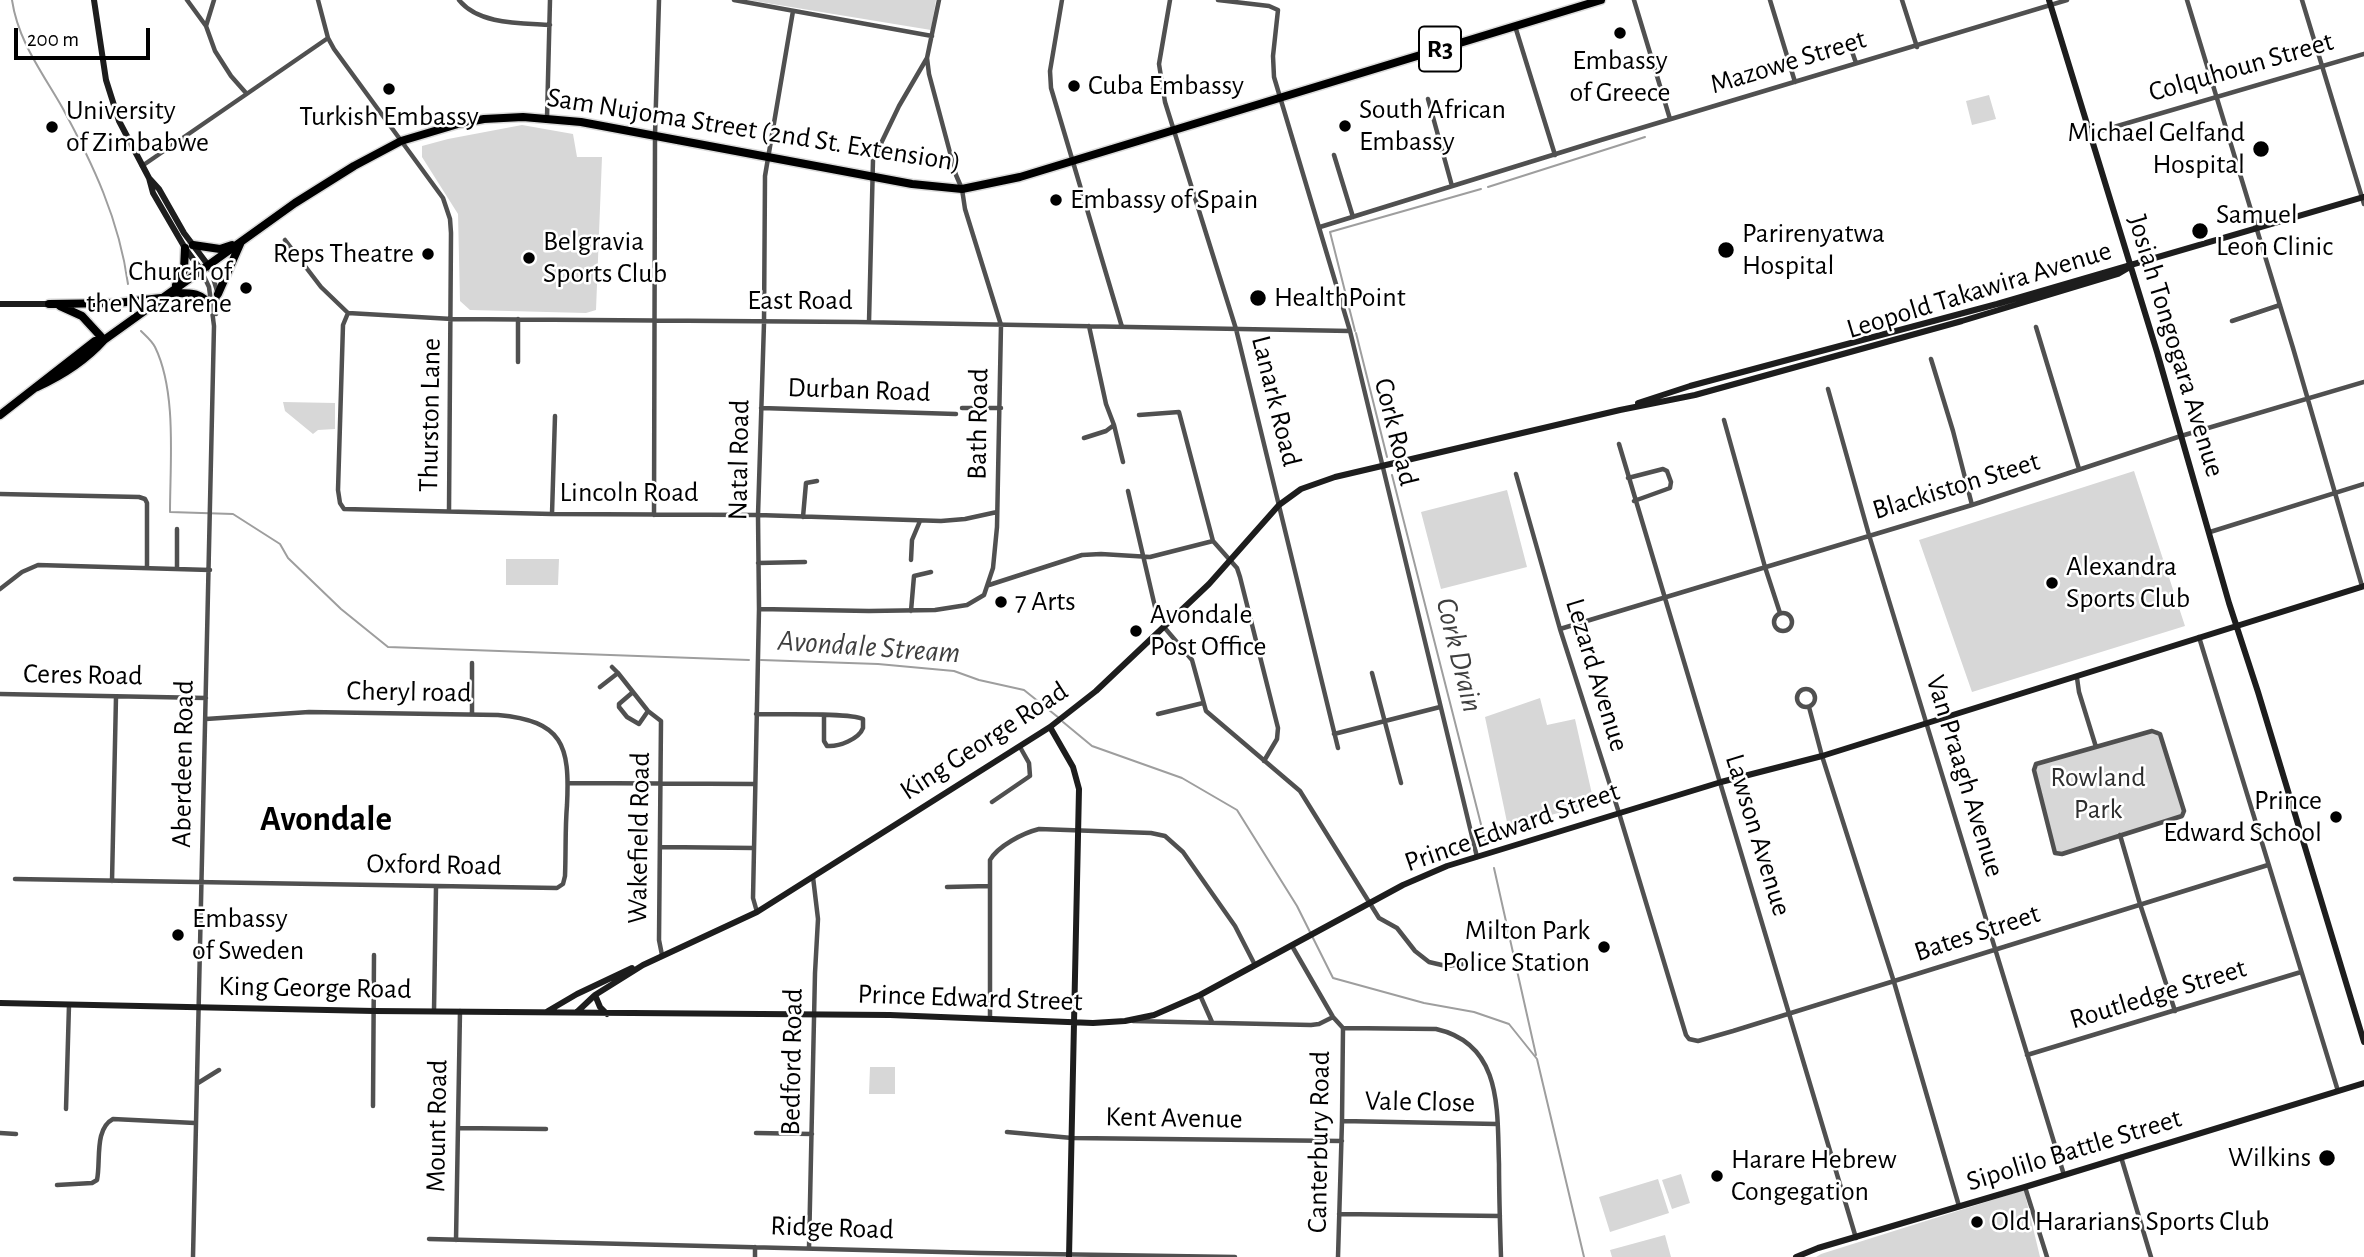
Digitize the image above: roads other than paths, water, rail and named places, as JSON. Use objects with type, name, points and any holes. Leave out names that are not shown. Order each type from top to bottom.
[{"type":"highway","name":"Sam Nujoma Street (2nd St. Extension)","points":[[0,415],[95,341],[104,340],[295,203],[354,166],[401,141],[438,129],[484,119],[547,118],[655,135],[920,186],[962,189],[1003,182],[1601,0]]},
{"type":"highway","points":[[166,295],[182,276],[189,247],[220,249],[241,243]]},
{"type":"highway","points":[[218,294],[241,243]]},
{"type":"highway","points":[[49,304],[117,303],[166,295],[195,294],[205,299],[213,308]]},
{"type":"highway","points":[[49,304],[69,309],[82,316],[104,340]]},
{"type":"main road","points":[[94,0],[110,95],[119,121],[149,178],[153,193],[205,268]]},
{"type":"main road","name":"Josiah Tongogara Avenue","points":[[2050,3],[2364,1042]]},
{"type":"main road","name":"Leopold Takawira Avenue","points":[[1382,466],[1695,395],[1962,321],[2118,274],[2130,267],[2256,228],[2363,199]]},
{"type":"main road","points":[[0,304],[49,304]]},
{"type":"main road","name":"King George Road","points":[[0,1003],[546,1012],[577,994],[727,928],[757,912],[1020,747],[1070,713],[1164,627],[1231,561],[1279,505],[1301,489],[1321,481],[1382,466]]},
{"type":"main road","name":"Prince Edward Street","points":[[546,1012],[990,1018],[1075,1022],[1125,1021],[1154,1015],[1200,995],[1426,875],[1721,782],[1822,757],[2363,586]]},
{"type":"main road","points":[[1050,727],[1069,758],[1079,789],[1069,1256]]},
{"type":"main road","name":"King George Road","points":[[577,1012],[595,995],[643,965]]},
{"type":"main road","points":[[577,994],[577,1012]]},
{"type":"main road","points":[[595,995],[600,1007],[607,1014]]},
{"type":"main road","name":"Sipolilo Battle Street","points":[[1796,1257],[1818,1248],[2364,1083]]},
{"type":"street","points":[[187,0],[206,26],[215,51],[246,93]]},
{"type":"street","points":[[206,26],[214,0]]},
{"type":"street","points":[[142,166],[328,38],[318,0]]},
{"type":"street","points":[[459,0],[464,6],[483,16],[550,25]]},
{"type":"street","points":[[547,118],[550,0]]},
{"type":"street","points":[[654,515],[655,135],[659,0]]},
{"type":"street","points":[[734,0],[932,36]]},
{"type":"street","name":"Bath Road","points":[[939,0],[928,58],[934,97],[1001,325],[998,527],[988,585]]},
{"type":"street","points":[[1062,0],[1049,78],[1071,161],[1122,327]]},
{"type":"street","name":"Lanark Road","points":[[1170,0],[1159,64],[1161,83],[1173,131],[1236,329],[1338,748]]},
{"type":"street","name":"Cork Road","points":[[1218,0],[1274,7],[1279,10],[1272,55],[1272,69],[1279,99],[1350,331],[1477,858]]},
{"type":"street","points":[[1634,0],[1670,119]]},
{"type":"street","points":[[1770,0],[1795,82]]},
{"type":"street","points":[[1902,0],[1917,47]]},
{"type":"street","name":"Mazowe Street","points":[[1320,227],[2067,0]]},
{"type":"street","points":[[2187,0],[2363,586]]},
{"type":"street","points":[[2302,0],[2363,199]]},
{"type":"street","name":"Natal Road","points":[[757,912],[753,898],[754,784],[767,156],[793,11]]},
{"type":"street","points":[[1515,26],[1556,155]]},
{"type":"street","name":"Thurston Lane","points":[[328,38],[443,198],[448,212],[451,233],[452,319],[449,511]]},
{"type":"street","points":[[1848,40],[1856,63]]},
{"type":"street","name":"Colquhoun Street","points":[[2091,134],[2364,54]]},
{"type":"street","points":[[869,322],[873,160],[916,74],[928,58]]},
{"type":"street","points":[[1428,99],[1452,186]]},
{"type":"street","points":[[1334,155],[1353,217]]},
{"type":"street","points":[[285,240],[321,287],[348,313]]},
{"type":"street","name":"Aberdeen Road","points":[[205,268],[218,294],[214,326]]},
{"type":"street","name":"Aberdeen Road","points":[[193,1257],[214,326],[205,268]]},
{"type":"street","points":[[2232,321],[2280,305]]},
{"type":"street","name":"East Road","points":[[348,313],[452,319],[869,322],[1350,331]]},
{"type":"street","name":"Lincoln Road","points":[[348,313],[343,326],[338,490],[344,509],[758,515],[920,521],[965,519],[997,512]]},
{"type":"street","points":[[518,319],[518,362]]},
{"type":"street","points":[[1089,326],[1106,404],[1123,462]]},
{"type":"street","points":[[2036,327],[2079,469]]},
{"type":"street","points":[[1931,359],[1972,505]]},
{"type":"street","name":"Blackiston Steet","points":[[1560,629],[1972,505],[2181,436],[2364,382]]},
{"type":"street","name":"Van Praagh Avenue","points":[[1828,389],[1869,535],[2064,1175]]},
{"type":"street","name":"Durban Road","points":[[761,408],[956,414]]},
{"type":"street","points":[[961,408],[1001,408]]},
{"type":"street","points":[[1139,415],[1179,412],[1213,541],[1237,569],[1243,583],[1278,728],[1277,739],[1264,761]]},
{"type":"street","points":[[552,514],[555,416]]},
{"type":"street","points":[[1724,420],[1780,613]]},
{"type":"street","points":[[1083,438],[1106,431],[1114,425]]},
{"type":"street","name":"Lawson Avenue","points":[[1619,444],[1856,1237]]},
{"type":"street","points":[[1628,478],[1662,468],[1667,471],[1671,482],[1670,488],[1634,501]]},
{"type":"street","name":"Lezard Avenue","points":[[1516,474],[1560,629],[1686,1035],[1689,1039],[1698,1041]]},
{"type":"street","points":[[803,517],[806,483],[817,481]]},
{"type":"street","points":[[2210,532],[2364,484]]},
{"type":"street","points":[[1128,491],[1156,611]]},
{"type":"street","points":[[0,494],[145,499],[148,503],[147,568]]},
{"type":"street","points":[[911,560],[912,540],[920,521]]},
{"type":"street","points":[[177,529],[177,569]]},
{"type":"street","points":[[759,609],[935,610],[967,604],[984,596],[988,585],[1088,554],[1143,557],[1213,541]]},
{"type":"street","points":[[758,563],[805,562]]},
{"type":"street","points":[[0,589],[22,572],[38,565],[209,570]]},
{"type":"street","points":[[911,611],[914,576],[931,572]]},
{"type":"street","points":[[1780,613],[1789,615],[1792,621],[1791,627],[1786,631],[1780,631],[1774,625],[1774,619],[1780,613]]},
{"type":"street","points":[[1164,627],[1192,660],[1203,703],[1210,716],[1300,791],[1379,918],[1397,928],[1415,951],[1429,962],[1446,966],[1471,963]]},
{"type":"street","points":[[2199,637],[2338,1091]]},
{"type":"street","points":[[472,663],[472,714]]},
{"type":"street","points":[[612,667],[618,673],[648,710],[639,724],[618,708],[633,692]]},
{"type":"street","points":[[600,687],[618,673]]},
{"type":"street","points":[[1372,673],[1401,783]]},
{"type":"street","points":[[2077,678],[2096,747]]},
{"type":"street","points":[[1803,689],[1812,691],[1815,696],[1814,703],[1809,706],[1801,705],[1797,701],[1797,695],[1803,689]]},
{"type":"street","name":"Ceres Road","points":[[0,694],[206,698]]},
{"type":"street","points":[[112,881],[116,697]]},
{"type":"street","points":[[1158,714],[1203,703]]},
{"type":"street","points":[[1809,706],[1822,757],[1894,982],[1959,1206]]},
{"type":"street","points":[[1334,734],[1440,707]]},
{"type":"street","name":"Wakefield Road","points":[[648,710],[661,721],[659,940],[662,955]]},
{"type":"street","name":"Cheryl road","points":[[206,719],[310,712],[520,717],[549,730],[561,743],[566,756],[569,783]]},
{"type":"street","points":[[756,714],[859,717],[863,719],[863,729],[858,736],[829,747],[824,741],[824,716]]},
{"type":"street","points":[[2152,731],[2158,732],[2184,814],[2179,818],[2120,835],[2057,854],[2034,770],[2035,765],[2152,731]]},
{"type":"street","points":[[992,802],[1030,776],[1029,764],[1020,747]]},
{"type":"street","points":[[569,783],[754,784]]},
{"type":"street","name":"Oxford Road","points":[[15,879],[436,887],[561,886],[565,876],[569,783]]},
{"type":"street","points":[[990,1018],[990,860],[998,850],[1032,831],[1151,833],[1172,840],[1224,908],[1255,965]]},
{"type":"street","points":[[2120,835],[2175,1011]]},
{"type":"street","points":[[660,847],[754,848]]},
{"type":"street","name":"Bates Street","points":[[1698,1041],[2269,865]]},
{"type":"street","name":"Bedford Road","points":[[809,1248],[818,919],[813,877]]},
{"type":"street","points":[[947,887],[989,886]]},
{"type":"street","points":[[434,1012],[436,887]]},
{"type":"street","points":[[1292,946],[1343,1028],[1450,1032],[1460,1038],[1485,1063],[1497,1103],[1501,1257]]},
{"type":"street","points":[[373,1106],[374,955]]},
{"type":"street","name":"Routledge Street","points":[[2027,1055],[2301,972]]},
{"type":"street","points":[[1200,995],[1212,1022]]},
{"type":"street","points":[[66,1109],[69,1004]]},
{"type":"street","name":"Mount Road","points":[[456,1240],[460,1012]]},
{"type":"street","points":[[1125,1021],[1311,1025],[1334,1017]]},
{"type":"street","name":"Canterbury Road","points":[[1338,1257],[1343,1028]]},
{"type":"street","points":[[197,1083],[219,1070]]},
{"type":"street","points":[[57,1185],[92,1183],[97,1180],[102,1130],[113,1119],[195,1123]]},
{"type":"street","name":"Vale Close","points":[[1342,1121],[1497,1124]]},
{"type":"street","points":[[458,1128],[546,1129]]},
{"type":"street","name":"Kent Avenue","points":[[1007,1132],[1072,1138],[1342,1141]]},
{"type":"street","points":[[0,1133],[16,1133]]},
{"type":"street","points":[[756,1133],[812,1135]]},
{"type":"street","points":[[2120,1157],[2151,1257]]},
{"type":"street","points":[[2025,1187],[2048,1257]]},
{"type":"street","points":[[1339,1214],[1500,1216]]},
{"type":"street","name":"Ridge Road","points":[[429,1240],[809,1248],[886,1254],[1234,1257]]},
{"type":"street","points":[[755,1247],[755,1257]]},
{"type":"waterway","name":"Avondale Stream","points":[[12,0],[25,43],[73,128],[103,192],[118,237],[128,284]]},
{"type":"waterway","name":"Cork Drain","points":[[1488,187],[1645,137]]},
{"type":"waterway","name":"Cork Drain","points":[[1355,331],[1330,232],[1481,189]]},
{"type":"waterway","name":"Avondale Stream","points":[[141,331],[155,347],[167,385],[171,428],[170,512],[233,514],[280,544],[288,558],[341,609],[388,647],[749,660]]},
{"type":"waterway","name":"Cork Drain","points":[[1356,333],[1387,457]]},
{"type":"waterway","name":"Cork Drain","points":[[1392,475],[1486,844]]},
{"type":"waterway","name":"Avondale Stream","points":[[761,660],[878,664],[954,671],[979,680],[1024,690],[1059,718]]},
{"type":"waterway","name":"Avondale Stream","points":[[1063,722],[1092,746],[1182,778],[1237,810],[1297,906],[1333,978],[1424,1003],[1474,1012],[1509,1024],[1537,1059],[1584,1257]]},
{"type":"waterway","name":"Cork Drain","points":[[1494,868],[1536,1055]]},
{"type":"place","name":"Embassy of Greece","points":[[1620,33]]},
{"type":"place","name":"Cuba Embassy","points":[[1074,86]]},
{"type":"place","name":"Turkish Embassy","points":[[389,89]]},
{"type":"place","name":"South African Embassy","points":[[1345,126]]},
{"type":"place","name":"University of Zimbabwe","points":[[52,127]]},
{"type":"place","name":"Michael Gelfand Hospital","points":[[2261,149]]},
{"type":"place","name":"Embassy of Spain","points":[[1056,200]]},
{"type":"place","name":"Samuel Leon Clinic","points":[[2200,231]]},
{"type":"place","name":"Parirenyatwa Hospital","points":[[1726,250]]},
{"type":"place","name":"Reps Theatre","points":[[428,254]]},
{"type":"place","name":"Belgravia Sports Club","points":[[529,258]]},
{"type":"place","name":"Church of the Nazarene","points":[[246,288]]},
{"type":"place","name":"HealthPoint","points":[[1258,298]]},
{"type":"place","name":"Alexandra Sports Club","points":[[2052,583]]},
{"type":"place","name":"7 Arts","points":[[1001,602]]},
{"type":"place","name":"Avondale Post Office","points":[[1136,631]]},
{"type":"place","name":"Prince Edward School","points":[[2336,817]]},
{"type":"place","name":"Embassy of Sweden","points":[[178,935]]},
{"type":"place","name":"Milton Park Police Station","points":[[1604,947]]},
{"type":"place","name":"Wilkins","points":[[2327,1158]]},
{"type":"place","name":"Harare Hebrew Congegation","points":[[1717,1176]]},
{"type":"place","name":"Old Hararians Sports Club","points":[[1977,1222]]},
{"type":"district","name":"Avondale","points":[[326,819]]},
{"type":"park label","name":"Rowland Park","points":[[2098,794]]}]
